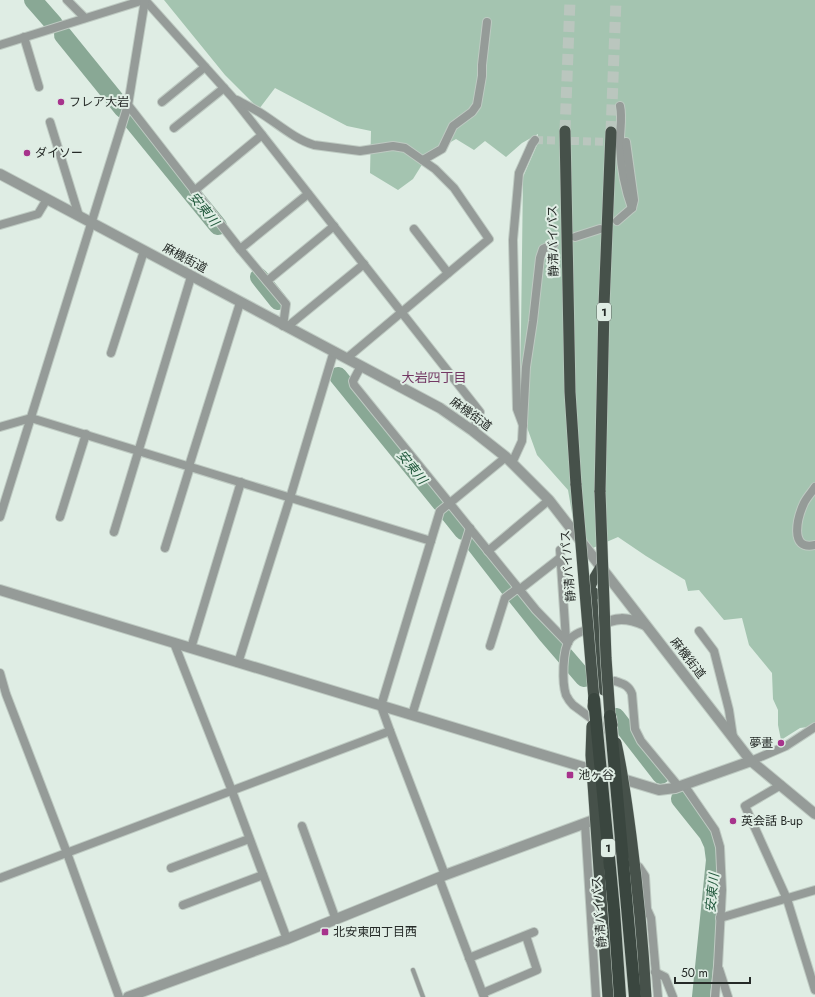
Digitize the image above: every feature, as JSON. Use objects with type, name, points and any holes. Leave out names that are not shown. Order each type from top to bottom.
[{"type":"highway","name":"静清バイパス","points":[[565,131],[570,392],[576,485],[594,699],[614,910],[619,997]]},
{"type":"highway","name":"1","points":[[611,132],[604,306],[600,492],[605,635],[610,716],[635,997]]},
{"type":"highway","name":"1","points":[[603,570],[592,599],[590,629],[594,721],[619,997]]},
{"type":"highway","name":"1","points":[[590,629],[616,764],[625,858],[635,997]]},
{"type":"highway","name":"1","points":[[594,699],[591,755],[608,997]]},
{"type":"highway","name":"1","points":[[610,716],[623,773],[635,864],[644,948],[646,997]]},
{"type":"street","points":[[67,0],[86,18]]},
{"type":"street","points":[[0,45],[144,0]]},
{"type":"street","points":[[144,0],[233,98],[480,412],[473,431]]},
{"type":"street","points":[[0,517],[128,105],[144,0]]},
{"type":"street","points":[[423,160],[442,149],[453,126],[472,112],[477,105],[482,76],[487,22]]},
{"type":"street","points":[[24,37],[39,87]]},
{"type":"street","points":[[162,102],[205,67]]},
{"type":"street","points":[[174,128],[224,88]]},
{"type":"street","points":[[233,98],[259,112],[307,143],[360,151],[393,146],[405,148],[423,160],[454,188],[489,239],[347,358]]},
{"type":"street","points":[[128,105],[240,249],[286,304],[285,326]]},
{"type":"street","points":[[620,106],[620,148],[627,194],[632,208]]},
{"type":"street","points":[[50,122],[79,216]]},
{"type":"street","points":[[194,191],[262,135]]},
{"type":"street","points":[[523,425],[517,408],[513,240],[519,173],[535,140]]},
{"type":"street","points":[[617,221],[632,208],[634,200],[626,142]]},
{"type":"street","name":"麻機街道","points":[[0,174],[240,303],[440,408],[473,431],[509,460],[549,500],[751,761],[815,814]]},
{"type":"street","points":[[240,249],[308,194]]},
{"type":"street","points":[[0,225],[38,214],[46,199]]},
{"type":"street","points":[[267,281],[334,226]]},
{"type":"street","points":[[575,237],[600,228]]},
{"type":"street","points":[[414,229],[448,273]]},
{"type":"street","points":[[526,936],[537,970],[483,995],[382,706],[440,511],[509,460],[522,441],[526,367],[540,258],[543,249],[554,244]]},
{"type":"street","points":[[111,353],[144,251]]},
{"type":"street","points":[[285,326],[364,264]]},
{"type":"street","points":[[114,532],[191,276]]},
{"type":"street","points":[[165,548],[240,303]]},
{"type":"street","points":[[238,663],[334,351]]},
{"type":"street","points":[[361,366],[353,382],[354,386],[518,589],[567,643]]},
{"type":"street","points":[[0,427],[31,418],[431,541]]},
{"type":"street","points":[[60,517],[86,434]]},
{"type":"street","points":[[191,648],[241,482]]},
{"type":"street","points":[[815,487],[805,502],[796,526],[797,537],[802,543],[809,546],[815,545]]},
{"type":"street","points":[[488,551],[549,500]]},
{"type":"street","points":[[412,715],[470,528]]},
{"type":"street","points":[[490,646],[505,598],[560,554],[567,643],[564,666],[566,693],[569,701],[611,733]]},
{"type":"street","points":[[0,590],[659,790],[668,790],[681,786],[751,761],[786,746],[815,727]]},
{"type":"street","points":[[567,643],[576,634],[608,621],[622,618],[645,625]]},
{"type":"street","points":[[699,631],[714,650],[729,710],[732,737]]},
{"type":"street","points":[[174,643],[232,791],[287,939]]},
{"type":"street","points":[[0,673],[6,694],[68,853],[119,997]]},
{"type":"street","points":[[614,681],[627,686],[630,689],[632,694],[635,729],[640,741],[681,786],[715,830],[720,847],[722,890],[715,997]]},
{"type":"street","points":[[0,878],[390,731]]},
{"type":"street","points":[[781,785],[745,806],[787,899],[815,990]]},
{"type":"street","points":[[128,997],[287,939],[442,877],[591,821],[620,800]]},
{"type":"street","points":[[585,823],[596,997]]},
{"type":"street","points":[[302,826],[336,920]]},
{"type":"street","points":[[171,868],[250,839]]},
{"type":"street","points":[[625,858],[639,867],[644,876],[647,909],[651,918],[658,997]]},
{"type":"street","points":[[183,905],[263,875]]},
{"type":"street","points":[[720,918],[815,890]]},
{"type":"street","points":[[470,958],[534,932]]},
{"type":"street","points":[[718,966],[728,997]]},
{"type":"street","points":[[656,972],[665,976],[673,997]]},
{"type":"lane","points":[[413,970],[423,997]]},
{"type":"green space","points":[[164,0],[815,0],[815,722],[808,727],[800,728],[781,740],[778,725],[778,710],[773,699],[772,673],[749,645],[742,618],[724,620],[699,590],[688,591],[685,580],[618,537],[579,554],[568,490],[537,455],[520,408],[523,177],[537,145],[538,134],[522,143],[506,157],[485,141],[474,150],[456,139],[428,155],[413,179],[398,190],[370,173],[371,131],[347,126],[275,88],[259,109],[225,75]]},
{"type":"waterway","name":"安東川","points":[[33,0],[54,24]]},
{"type":"waterway","name":"安東川","points":[[63,35],[123,109]]},
{"type":"waterway","name":"安東川","points":[[130,118],[218,226]]},
{"type":"waterway","name":"安東川","points":[[259,277],[278,301]]},
{"type":"waterway","name":"安東川","points":[[338,376],[441,503]]},
{"type":"waterway","name":"安東川","points":[[447,511],[463,531]]},
{"type":"waterway","name":"安東川","points":[[471,539],[509,588]]},
{"type":"waterway","name":"安東川","points":[[516,596],[584,678]]},
{"type":"waterway","name":"安東川","points":[[616,717],[661,775]]},
{"type":"waterway","name":"安東川","points":[[680,799],[708,834],[713,845],[715,860],[701,997]]},
{"type":"tunnel","points":[[565,131],[570,0]]},
{"type":"tunnel","points":[[611,132],[616,0]]},
{"type":"tunnel","points":[[535,140],[616,142]]},
{"type":"place","name":"フレア大岩","points":[[61,102]]},
{"type":"place","name":"ダイソー","points":[[27,153]]},
{"type":"place","name":"夢畫","points":[[781,743]]},
{"type":"place","name":"池ヶ谷","points":[[570,775]]},
{"type":"place","name":"英会話 B-up","points":[[733,821]]},
{"type":"place","name":"北安東四丁目西","points":[[325,932]]},
{"type":"district","name":"大岩四丁目","points":[[434,377]]}]
